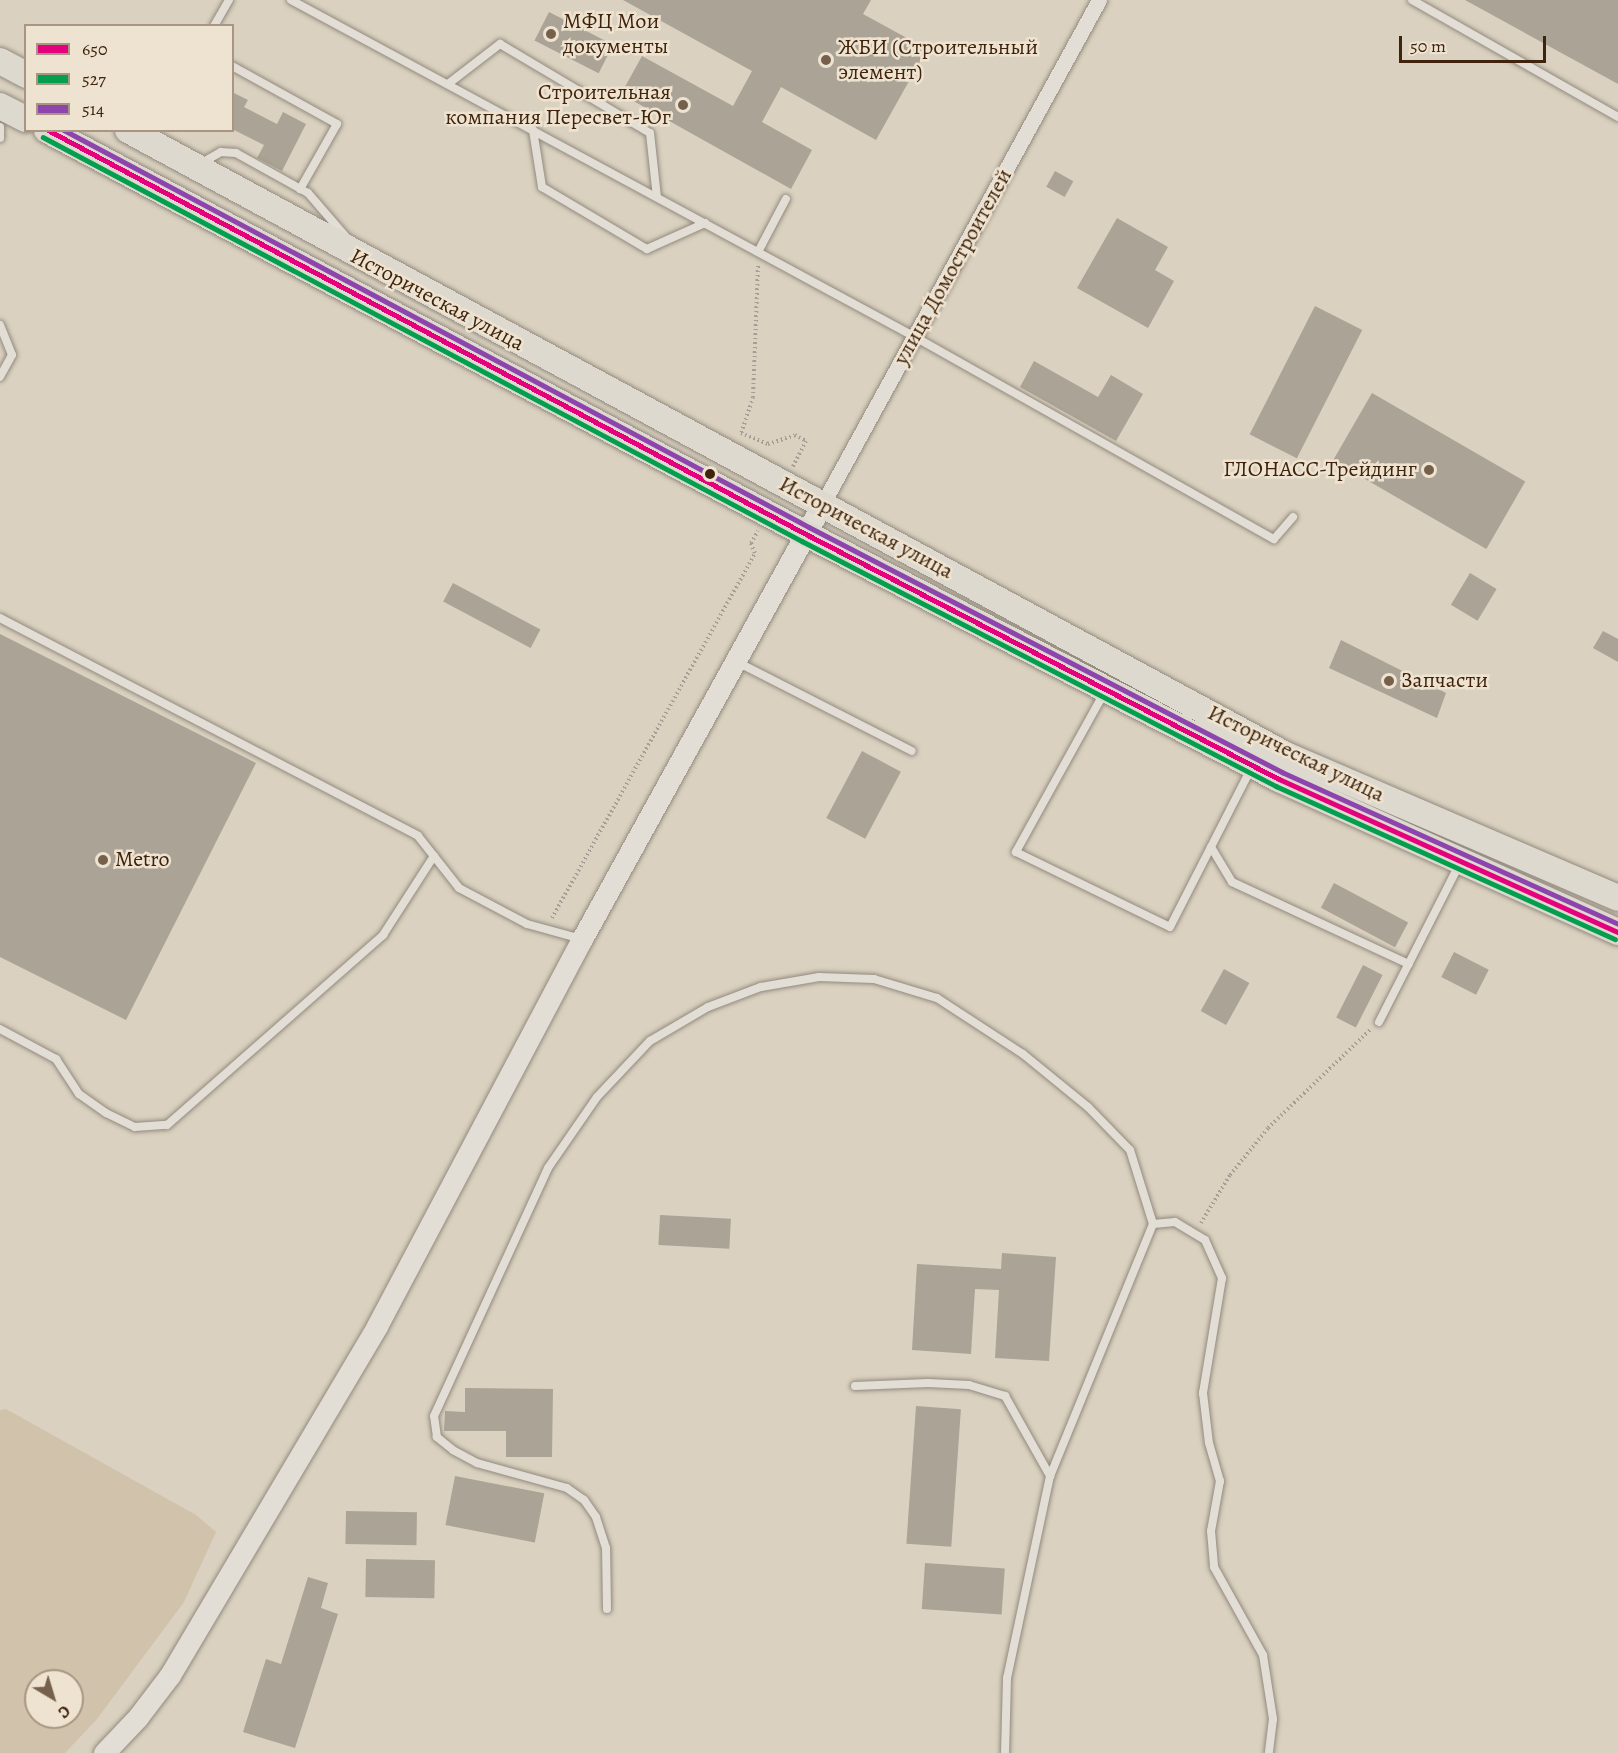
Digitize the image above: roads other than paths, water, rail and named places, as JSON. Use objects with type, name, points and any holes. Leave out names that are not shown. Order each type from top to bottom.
[{"type":"highway","points":[[0,61],[24,74]]},
{"type":"highway","points":[[0,106],[24,118]]},
{"type":"highway","name":"Историческая улица","points":[[51,132],[768,514],[1253,765],[1618,932]]},
{"type":"highway","name":"Историческая улица","points":[[142,134],[194,167],[366,262],[823,503],[1286,755],[1618,898]]},
{"type":"main road","name":"улица Домостроителей","points":[[104,1753],[138,1717],[170,1675],[377,1326],[582,939],[823,503]]},
{"type":"street","name":"улица Домостроителей","points":[[823,503],[1099,0]]},
{"type":"lane","points":[[215,24],[229,0]]},
{"type":"lane","points":[[291,0],[915,337],[1274,539],[1293,517]]},
{"type":"lane","points":[[1412,0],[1618,117]]},
{"type":"lane","points":[[448,84],[500,44],[650,133],[657,197]]},
{"type":"lane","points":[[234,67],[337,124],[300,189]]},
{"type":"lane","points":[[0,127],[0,138]]},
{"type":"lane","points":[[533,130],[542,187],[647,249],[705,223]]},
{"type":"lane","points":[[194,167],[221,152],[236,153],[318,201],[366,262]]},
{"type":"lane","points":[[758,252],[786,199]]},
{"type":"lane","points":[[0,325],[12,355],[0,377]]},
{"type":"lane","points":[[0,618],[418,836],[459,888],[527,924],[582,939]]},
{"type":"lane","points":[[736,661],[912,751]]},
{"type":"lane","points":[[1106,689],[1016,852],[1170,927],[1253,765]]},
{"type":"lane","points":[[1211,847],[1232,882],[1409,964]]},
{"type":"lane","points":[[0,1029],[56,1059],[79,1094],[106,1113],[135,1126],[167,1125],[383,935],[434,856]]},
{"type":"lane","points":[[1379,1022],[1461,861]]},
{"type":"lane","points":[[607,1609],[606,1548],[596,1517],[584,1500],[567,1488],[477,1463],[453,1450],[437,1437],[434,1416],[548,1168],[597,1097],[650,1041],[708,1007],[761,987],[819,977],[874,979],[937,998],[1023,1054],[1088,1107],[1130,1150],[1153,1224],[1050,1476],[1007,1678],[1005,1753]]},
{"type":"lane","points":[[1153,1224],[1175,1222],[1205,1240],[1222,1278],[1203,1393],[1209,1443],[1220,1481],[1211,1531],[1214,1568],[1263,1655],[1273,1719],[1269,1753]]},
{"type":"lane","points":[[855,1386],[928,1383],[969,1385],[1005,1396],[1050,1476]]},
{"type":"place","name":"МФЦ Мои документы","points":[[551,34]]},
{"type":"place","name":"ЖБИ (Строительный элемент)","points":[[826,60]]},
{"type":"place","name":"Строительная компания Пересвет-Юг","points":[[683,105]]},
{"type":"place","name":"ГЛОНАСС-Трейдинг","points":[[1429,470]]},
{"type":"place","name":"Запчасти","points":[[1389,681]]},
{"type":"place","name":"Metro","points":[[103,860]]}]
